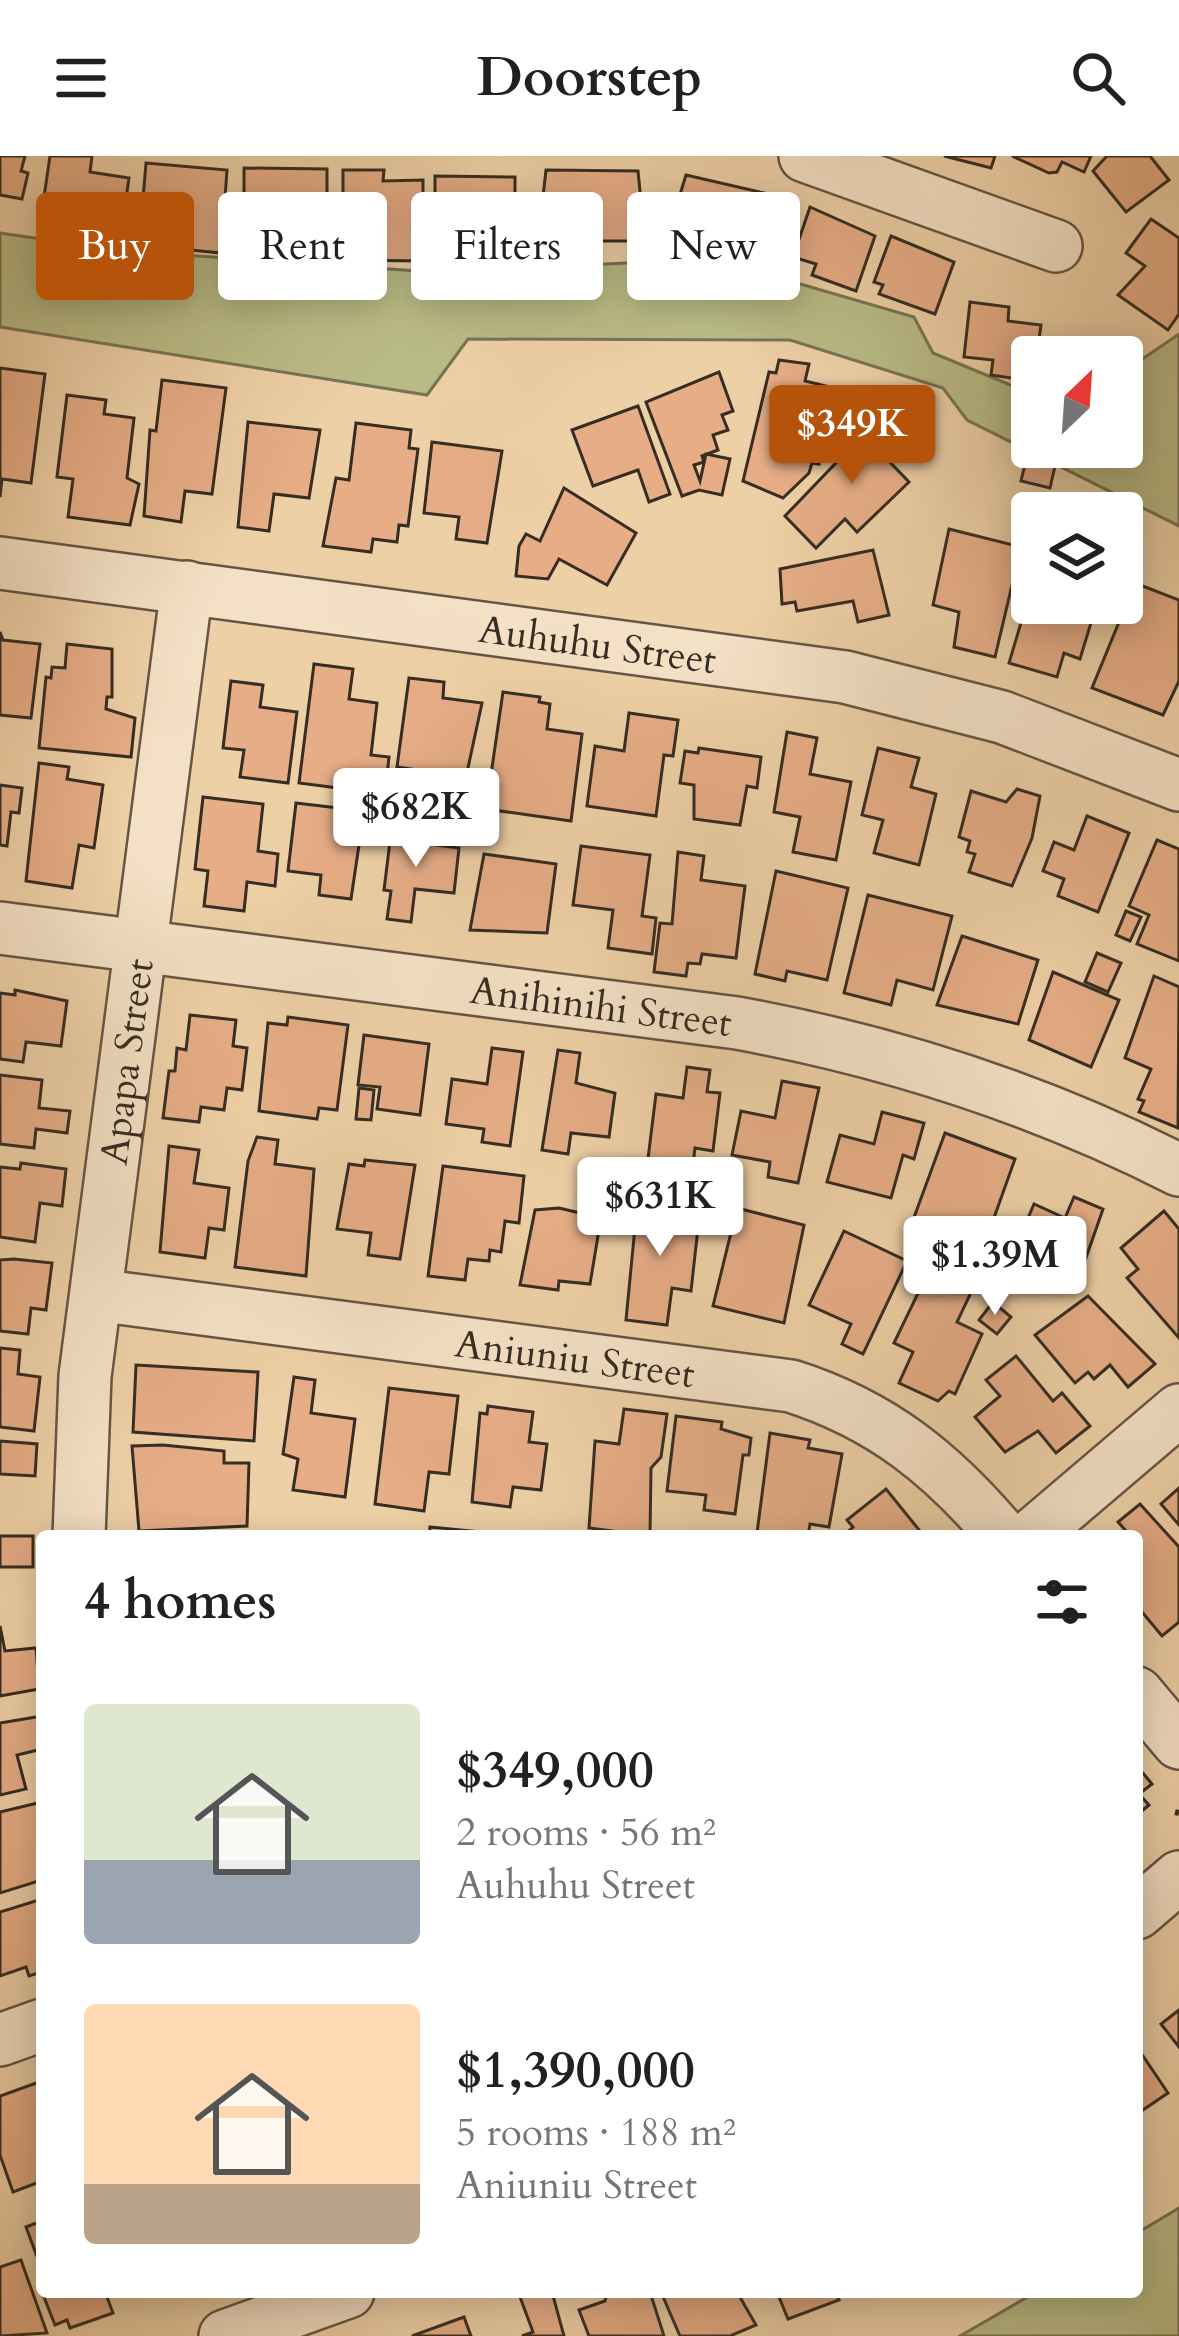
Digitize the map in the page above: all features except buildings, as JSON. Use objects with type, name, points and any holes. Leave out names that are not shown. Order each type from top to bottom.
[{"type":"street","points":[[806,156],[1056,247]]},
{"type":"street","name":"Auhuhu Street","points":[[0,563],[845,677],[1002,717],[1179,784]]},
{"type":"street","name":"Apapa Street","points":[[79,1530],[80,1443],[96,1295],[188,587]]},
{"type":"street","name":"Anihinihi Street","points":[[0,928],[737,1023],[845,1044],[974,1083],[1179,1169]]},
{"type":"street","name":"Aniuniu Street","points":[[96,1295],[791,1386],[867,1415],[899,1434],[957,1483],[998,1530]]},
{"type":"street","points":[[1038,1530],[1179,1410]]},
{"type":"street","points":[[1143,1701],[1179,1743]]},
{"type":"street","points":[[1143,1908],[1179,1877]]},
{"type":"street","points":[[0,2041],[36,2027]]},
{"type":"street","points":[[224,2336],[285,2302]]},
{"type":"green space","points":[[0,233],[36,238],[36,300],[194,300],[194,256],[218,257],[218,300],[387,300],[387,269],[411,271],[411,300],[603,300],[603,264],[627,263],[627,300],[800,300],[800,284],[914,317],[933,353],[1011,385],[1011,442],[967,420],[943,388],[790,340],[468,339],[427,395],[0,327]]},
{"type":"green space","points":[[1179,334],[1179,526],[1143,508],[1143,492],[1111,492],[1063,468],[1143,468],[1143,359]]},
{"type":"green space","points":[[1179,2208],[1179,2336],[960,2336],[1026,2298],[1143,2298],[1143,2229]]}]
